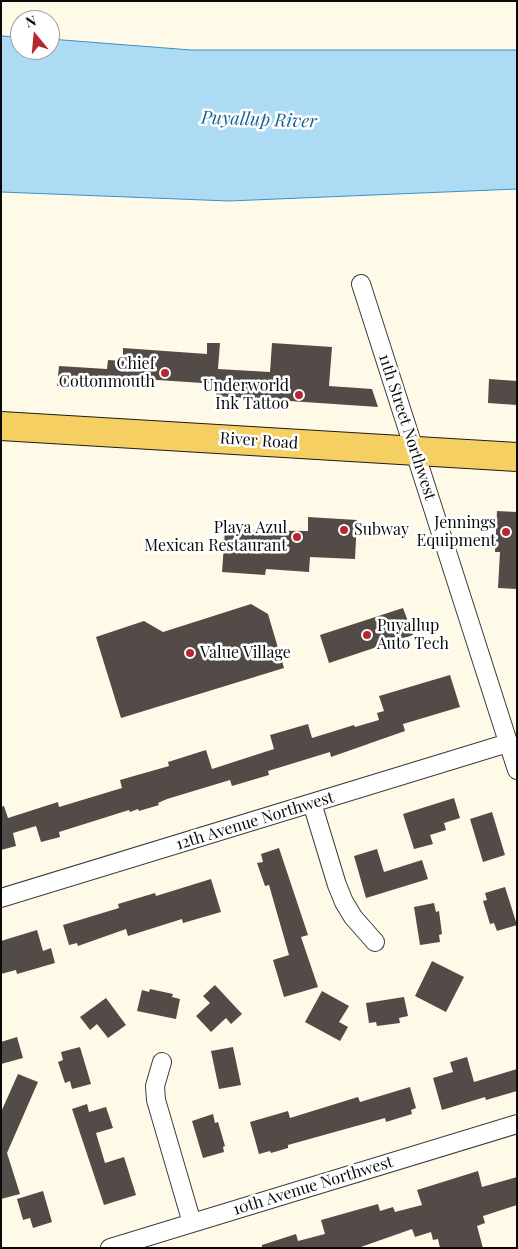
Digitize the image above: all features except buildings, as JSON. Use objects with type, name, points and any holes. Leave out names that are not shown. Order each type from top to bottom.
[{"type":"main road","name":"River Road","points":[[1,426],[517,457]]},
{"type":"street","name":"11th Street Northwest","points":[[361,284],[517,770]]},
{"type":"street","name":"12th Avenue Northwest","points":[[1,898],[508,743]]},
{"type":"street","points":[[312,803],[344,902],[353,917],[375,942]]},
{"type":"street","points":[[162,1062],[155,1086],[159,1115],[192,1223]]},
{"type":"street","name":"10th Avenue Northwest","points":[[112,1247],[517,1124]]},
{"type":"water","name":"Puyallup River","points":[[1,36],[10,36],[10,60],[60,60],[60,40],[191,50],[517,50],[517,189],[229,201],[1,192]]},
{"type":"place","name":"Chief Cottonmouth","points":[[165,373]]},
{"type":"place","name":"Underworld Ink Tattoo","points":[[299,395]]},
{"type":"place","name":"Subway","points":[[344,530]]},
{"type":"place","name":"Jennings Equipment","points":[[506,532]]},
{"type":"place","name":"Playa Azul Mexican Restaurant","points":[[297,537]]},
{"type":"place","name":"Puyallup Auto Tech","points":[[367,635]]},
{"type":"place","name":"Value Village","points":[[190,653]]}]
